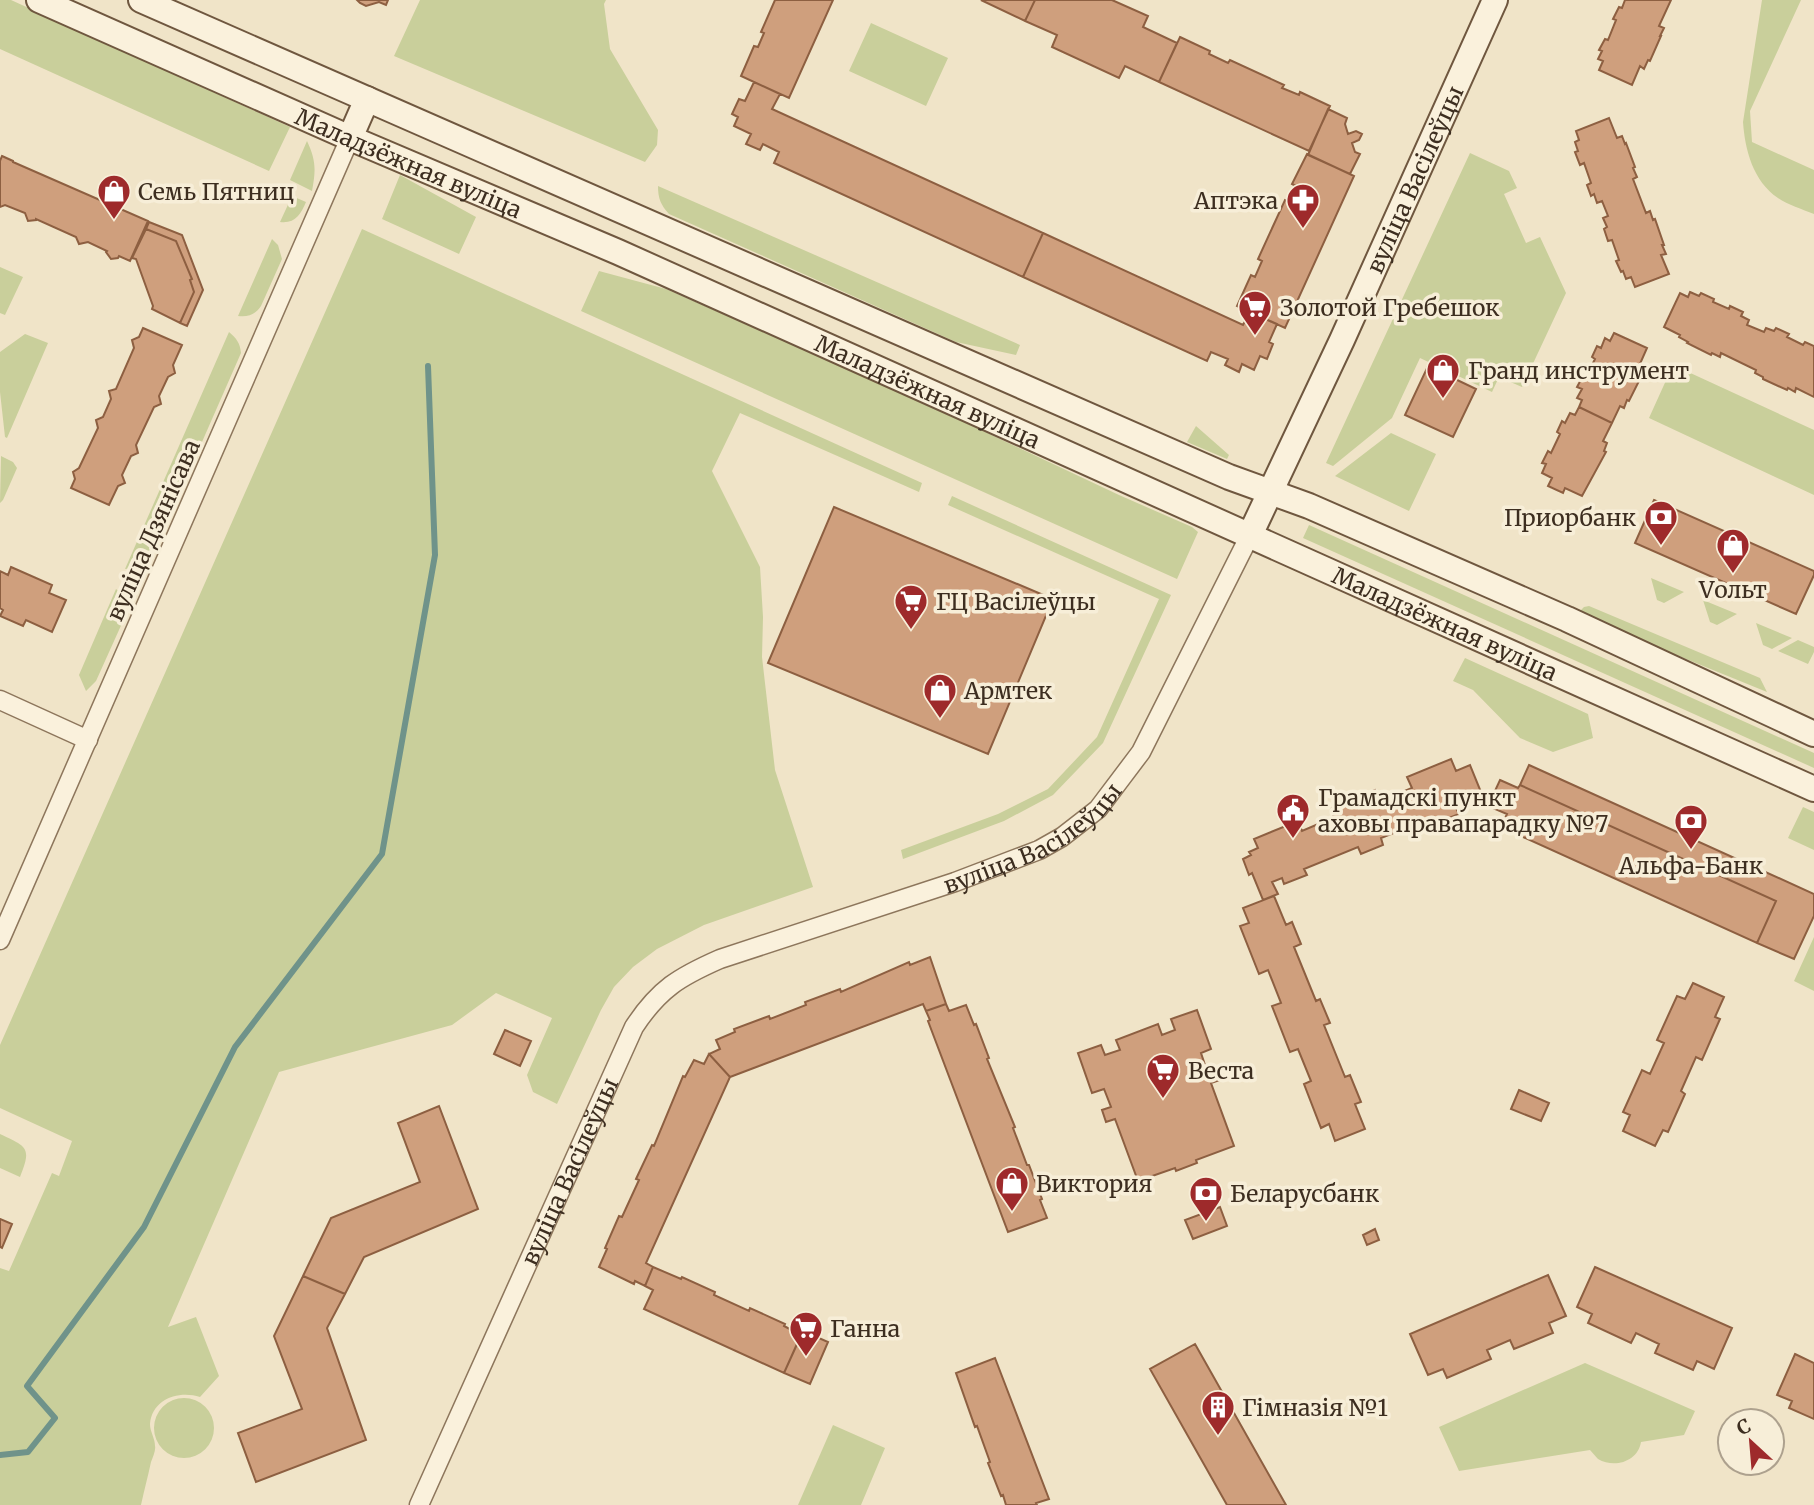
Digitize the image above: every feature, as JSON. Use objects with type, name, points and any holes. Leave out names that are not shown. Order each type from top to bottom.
[{"type":"main road","name":"Маладзёжная вуліца","points":[[39,0],[618,253],[1814,789]]},
{"type":"main road","name":"Маладзёжная вуліца","points":[[141,0],[1229,477],[1309,506],[1567,619],[1814,734]]},
{"type":"main road","name":"вуліца Васілеўцы","points":[[1250,536],[1342,341],[1495,0]]},
{"type":"main road","points":[[350,138],[367,99]]},
{"type":"main road","points":[[618,253],[634,215]]},
{"type":"street","name":"вуліца Дзянісава","points":[[0,940],[350,138]]},
{"type":"street","name":"вуліца Васілеўцы","points":[[419,1505],[634,1027],[657,996],[675,981],[720,960],[955,882],[1039,850],[1062,837],[1098,809],[1141,752],[1250,536]]},
{"type":"street","points":[[0,700],[88,740]]},
{"type":"green space","points":[[0,0],[11,0],[290,127],[269,171],[0,49]]},
{"type":"green space","points":[[420,0],[606,0],[604,4],[610,49],[658,130],[657,145],[645,162],[394,56]]},
{"type":"green space","points":[[1762,0],[1801,0],[1750,111],[1752,142],[1814,170],[1814,214],[1786,203],[1769,191],[1756,174],[1748,154],[1743,122]]},
{"type":"green space","points":[[871,23],[948,58],[926,106],[849,71]]},
{"type":"green space","points":[[307,141],[314,165],[312,191],[290,180]]},
{"type":"green space","points":[[1470,153],[1509,171],[1517,188],[1504,194],[1526,243],[1540,237],[1566,293],[1522,387],[1499,377],[1492,392],[1420,358],[1392,418],[1333,466],[1326,463]]},
{"type":"green space","points":[[400,175],[476,217],[459,254],[382,219]]},
{"type":"green space","points":[[658,186],[1020,345],[1016,355],[956,342],[669,214],[660,202]]},
{"type":"green space","points":[[292,196],[306,202],[294,220],[280,222]]},
{"type":"green space","points":[[362,229],[922,483],[919,492],[740,413],[712,471],[760,567],[762,657],[775,770],[813,887],[704,925],[657,949],[633,967],[614,987],[601,1010],[557,1104],[533,1092],[527,1075],[552,1018],[496,993],[452,1025],[279,1072],[168,1327],[196,1317],[219,1376],[200,1397],[175,1396],[156,1408],[150,1424],[155,1449],[141,1505],[0,1505],[0,1268],[9,1271],[52,1173],[59,1176],[72,1141],[0,1108],[0,1045]]},
{"type":"green space","points":[[272,239],[278,245],[282,259],[259,309],[251,315],[238,316]]},
{"type":"green space","points":[[0,267],[23,277],[5,315],[0,313]]},
{"type":"green space","points":[[599,271],[666,289],[894,389],[1192,527],[1198,532],[1177,579],[581,311]]},
{"type":"green space","points":[[229,332],[238,341],[241,353],[152,556],[140,565],[125,569]]},
{"type":"green space","points":[[25,334],[48,343],[7,438],[0,392],[0,352]]},
{"type":"green space","points":[[1673,365],[1814,430],[1814,495],[1649,418]]},
{"type":"green space","points":[[1196,426],[1229,455],[1227,459],[1187,442]]},
{"type":"green space","points":[[1391,433],[1436,454],[1409,511],[1335,476]]},
{"type":"green space","points":[[1,456],[13,462],[17,468],[0,503]]},
{"type":"green space","points":[[952,496],[1171,595],[1103,743],[1053,795],[1004,821],[903,859],[901,850],[998,814],[1048,789],[1097,737],[1159,599],[948,505]]},
{"type":"green space","points":[[1309,525],[1814,753],[1814,768],[1303,538]]},
{"type":"green space","points":[[1651,578],[1684,592],[1664,603],[1657,600]]},
{"type":"green space","points":[[116,589],[124,598],[128,610],[96,681],[86,691],[79,675]]},
{"type":"green space","points":[[1703,600],[1737,614],[1717,625],[1710,622]]},
{"type":"green space","points":[[1589,606],[1760,678],[1767,692],[1583,617],[1581,610]]},
{"type":"green space","points":[[1756,623],[1792,638],[1772,649],[1763,645]]},
{"type":"green space","points":[[1798,640],[1814,647],[1808,664],[1778,651]]},
{"type":"green space","points":[[1465,658],[1588,714],[1593,738],[1553,752],[1520,738],[1473,690],[1453,681]]},
{"type":"green space","points":[[1803,807],[1814,812],[1814,850],[1788,838]]},
{"type":"green space","points":[[1814,937],[1814,991],[1794,981]]},
{"type":"green space","points":[[0,1134],[25,1149],[26,1159],[20,1177],[0,1168]]},
{"type":"green space","points":[[1585,1363],[1695,1411],[1684,1435],[1641,1442],[1631,1458],[1618,1463],[1598,1459],[1590,1450],[1459,1471],[1439,1427]]},
{"type":"green space","points":[[184,1398],[205,1407],[214,1428],[205,1449],[184,1458],[163,1449],[154,1428],[163,1407]]},
{"type":"green space","points":[[833,1425],[885,1448],[861,1505],[798,1505]]},
{"type":"building","points":[[357,0],[388,0],[386,5],[379,2],[366,6]]},
{"type":"building","points":[[775,0],[833,0],[789,98],[741,76],[754,46],[758,47],[764,33],[761,32]]},
{"type":"building","points":[[981,0],[1035,0],[1025,21]]},
{"type":"building","points":[[1035,0],[1112,0],[1148,16],[1143,27],[1177,43],[1159,82],[1125,66],[1119,78],[1052,47],[1057,35],[1025,21]]},
{"type":"building","points":[[1625,0],[1671,0],[1659,26],[1664,28],[1650,61],[1648,60],[1644,69],[1640,66],[1632,85],[1599,70],[1603,61],[1598,59],[1602,51],[1599,50],[1605,39],[1608,40],[1616,20],[1613,19]]},
{"type":"building","points":[[1180,37],[1228,63],[1230,60],[1284,85],[1282,88],[1299,95],[1300,92],[1330,106],[1309,151],[1159,82]]},
{"type":"building","points":[[754,82],[780,94],[772,109],[1043,233],[1023,277],[774,163],[779,152],[763,144],[760,150],[746,144],[751,134],[734,126],[738,117],[732,114],[739,99],[745,101]]},
{"type":"building","points":[[1328,109],[1347,118],[1345,124],[1348,134],[1356,131],[1362,134],[1359,140],[1352,143],[1355,152],[1360,154],[1350,174],[1308,155]]},
{"type":"building","points":[[1609,118],[1617,138],[1622,136],[1626,143],[1637,177],[1633,179],[1646,213],[1650,211],[1653,220],[1655,219],[1666,254],[1661,255],[1669,274],[1635,287],[1631,277],[1626,279],[1616,261],[1619,260],[1612,240],[1608,241],[1604,229],[1607,227],[1603,218],[1608,216],[1602,201],[1597,203],[1594,194],[1591,196],[1587,185],[1591,183],[1584,163],[1580,165],[1575,152],[1578,151],[1575,142],[1579,140],[1576,131]]},
{"type":"building","points":[[1307,154],[1354,176],[1285,328],[1237,306],[1251,275],[1255,277],[1262,261],[1258,259],[1285,200],[1289,202],[1296,186],[1292,184]]},
{"type":"building","points":[[2,156],[148,221],[130,261],[119,256],[111,259],[107,251],[88,242],[79,244],[76,237],[36,219],[28,221],[25,213],[5,205],[0,207]]},
{"type":"building","points":[[149,222],[182,235],[203,290],[187,326],[180,323],[194,292],[190,280],[192,279],[176,241],[146,229]]},
{"type":"building","points":[[146,229],[176,241],[192,279],[190,280],[194,292],[180,323],[152,309],[136,259],[132,258]]},
{"type":"building","points":[[1043,233],[1243,325],[1250,312],[1277,324],[1269,342],[1273,344],[1267,359],[1260,356],[1254,370],[1242,364],[1239,372],[1225,365],[1228,359],[1211,352],[1207,361],[1023,277]]},
{"type":"building","points":[[1690,292],[1699,296],[1701,293],[1714,299],[1713,302],[1743,312],[1741,316],[1749,320],[1747,325],[1764,332],[1766,328],[1774,331],[1776,328],[1803,345],[1805,342],[1814,346],[1814,397],[1796,388],[1795,392],[1788,388],[1787,390],[1763,379],[1755,373],[1756,370],[1721,353],[1720,357],[1712,353],[1711,355],[1664,327],[1680,293],[1688,297]]},
{"type":"building","points":[[143,328],[182,345],[173,365],[175,373],[168,377],[159,396],[161,404],[154,407],[136,445],[138,453],[131,456],[122,475],[125,483],[118,486],[109,505],[71,488],[75,479],[73,472],[79,468],[98,428],[96,420],[103,417],[111,399],[109,391],[116,389],[134,348],[132,340],[139,337]]},
{"type":"building","points":[[1614,333],[1647,348],[1639,366],[1643,368],[1639,376],[1641,377],[1629,401],[1627,400],[1624,408],[1620,406],[1612,423],[1579,407],[1582,400],[1577,398],[1582,389],[1577,387],[1583,376],[1586,377],[1595,359],[1592,357],[1597,346],[1601,348],[1605,338],[1610,341]]},
{"type":"building","points":[[1428,366],[1476,389],[1453,437],[1405,415]]},
{"type":"building","points":[[1579,407],[1612,423],[1603,441],[1607,443],[1606,452],[1582,496],[1565,488],[1563,493],[1548,486],[1552,478],[1542,473],[1546,464],[1542,463],[1548,451],[1551,453],[1560,434],[1557,432],[1562,421],[1565,423],[1570,413],[1575,415]]},
{"type":"building","points":[[1654,500],[1814,571],[1796,614],[1635,543]]},
{"type":"building","name":"ГЦ Васілеўцы","points":[[834,507],[1053,599],[988,754],[768,663]]},
{"type":"building","points":[[11,567],[52,585],[49,593],[66,600],[52,632],[26,620],[23,626],[0,616],[3,610],[0,608],[0,571],[8,575]]},
{"type":"building","points":[[1451,759],[1456,771],[1470,765],[1483,797],[1456,808],[1459,814],[1437,823],[1434,817],[1381,838],[1383,845],[1361,854],[1358,847],[1304,869],[1307,875],[1284,884],[1282,878],[1272,882],[1278,894],[1263,900],[1243,859],[1258,848],[1254,839],[1298,821],[1302,831],[1334,818],[1331,808],[1375,790],[1380,801],[1412,788],[1407,777]]},
{"type":"building","points":[[1529,765],[1814,894],[1814,916],[1794,959],[1757,943],[1776,901],[1520,785]]},
{"type":"building","points":[[1500,780],[1518,788],[1520,785],[1776,901],[1757,943],[1501,827],[1507,814],[1488,806]]},
{"type":"building","points":[[1274,896],[1286,925],[1292,922],[1301,944],[1294,947],[1316,1001],[1320,999],[1330,1023],[1324,1025],[1345,1077],[1350,1075],[1361,1102],[1355,1104],[1365,1129],[1335,1141],[1329,1124],[1321,1128],[1304,1084],[1311,1081],[1298,1049],[1290,1052],[1272,1006],[1281,1003],[1268,970],[1259,974],[1240,926],[1249,923],[1243,908]]},
{"type":"building","points":[[930,957],[946,1004],[926,1011],[923,1004],[730,1077],[709,1054],[720,1049],[716,1040],[735,1032],[734,1029],[769,1016],[770,1019],[806,1005],[805,1002],[840,989],[841,992],[909,962],[910,965]]},
{"type":"building","points":[[1693,983],[1724,997],[1715,1017],[1720,1019],[1702,1060],[1696,1057],[1681,1091],[1685,1094],[1668,1132],[1663,1130],[1655,1146],[1623,1131],[1630,1115],[1623,1112],[1642,1070],[1650,1074],[1664,1043],[1657,1040],[1677,996],[1685,999]]},
{"type":"building","points":[[946,1004],[949,1011],[966,1005],[974,1025],[976,1024],[1047,1218],[1008,1232],[928,1021],[930,1020],[926,1011]]},
{"type":"building","name":"Веста","points":[[1197,1010],[1211,1049],[1201,1053],[1207,1071],[1215,1068],[1220,1080],[1211,1083],[1234,1146],[1196,1160],[1197,1163],[1176,1171],[1175,1168],[1138,1181],[1115,1119],[1106,1122],[1102,1110],[1111,1107],[1104,1089],[1092,1093],[1078,1053],[1101,1045],[1105,1055],[1120,1050],[1116,1040],[1158,1024],[1162,1035],[1175,1030],[1171,1019]]},
{"type":"building","points":[[505,1030],[531,1041],[520,1066],[494,1054]]},
{"type":"building","points":[[709,1054],[730,1077],[646,1263],[653,1267],[645,1286],[635,1281],[634,1284],[599,1267],[607,1249],[605,1248],[639,1180],[636,1179],[652,1145],[654,1146],[683,1076],[685,1077],[694,1060],[704,1064]]},
{"type":"building","points":[[1519,1090],[1549,1103],[1541,1121],[1511,1109]]},
{"type":"building","points":[[439,1106],[478,1209],[364,1257],[345,1294],[303,1276],[331,1218],[420,1182],[398,1123]]},
{"type":"building","name":"Беларусбанк","points":[[1220,1207],[1227,1226],[1193,1239],[1185,1220]]},
{"type":"building","points":[[0,1219],[12,1224],[2,1248],[0,1247]]},
{"type":"building","points":[[1375,1229],[1379,1240],[1367,1245],[1363,1235]]},
{"type":"building","points":[[653,1267],[715,1292],[714,1295],[749,1311],[750,1308],[785,1324],[784,1326],[801,1335],[784,1373],[644,1309],[653,1290],[645,1286]]},
{"type":"building","points":[[1595,1267],[1732,1328],[1714,1369],[1697,1361],[1693,1370],[1655,1353],[1659,1344],[1636,1333],[1631,1343],[1588,1323],[1592,1314],[1577,1307]]},
{"type":"building","points":[[1548,1275],[1566,1316],[1549,1323],[1553,1333],[1514,1349],[1510,1340],[1487,1350],[1491,1359],[1447,1378],[1443,1369],[1428,1375],[1410,1334]]},
{"type":"building","points":[[303,1276],[345,1294],[327,1328],[366,1440],[256,1482],[238,1433],[302,1409],[274,1336]]},
{"type":"building","name":"Ганна","points":[[803,1331],[828,1342],[810,1384],[784,1373]]},
{"type":"building","name":"Гімназія №1","points":[[1195,1344],[1286,1505],[1227,1505],[1150,1369]]},
{"type":"building","points":[[1795,1354],[1814,1363],[1814,1419],[1789,1408],[1792,1401],[1777,1395]]},
{"type":"building","points":[[995,1358],[1049,1499],[1036,1503],[1037,1505],[1006,1505],[956,1373]]},
{"type":"waterway","points":[[0,1455],[28,1452],[55,1418],[27,1386],[144,1227],[235,1047],[382,854],[435,555],[428,366]]},
{"type":"place","name":"Семь Пятниц","points":[[114,221]]},
{"type":"place","name":"Аптэка","points":[[1303,230]]},
{"type":"place","name":"Золотой Гребешок","points":[[1255,337]]},
{"type":"place","name":"Гранд инструмент","points":[[1443,400]]},
{"type":"place","name":"Приорбанк","points":[[1661,547]]},
{"type":"place","name":"Vольт","points":[[1733,575]]},
{"type":"place","name":"ГЦ Васілеўцы","points":[[911,631]]},
{"type":"place","name":"Армтек","points":[[940,720]]},
{"type":"place","name":"Грамадскі пункт аховы правапарадку №7","points":[[1293,840]]},
{"type":"place","name":"Альфа-Банк","points":[[1691,851]]},
{"type":"place","name":"Веста","points":[[1163,1100]]},
{"type":"place","name":"Виктория","points":[[1012,1213]]},
{"type":"place","name":"Беларусбанк","points":[[1206,1223]]},
{"type":"place","name":"Ганна","points":[[806,1358]]},
{"type":"place","name":"Гімназія №1","points":[[1218,1437]]}]
